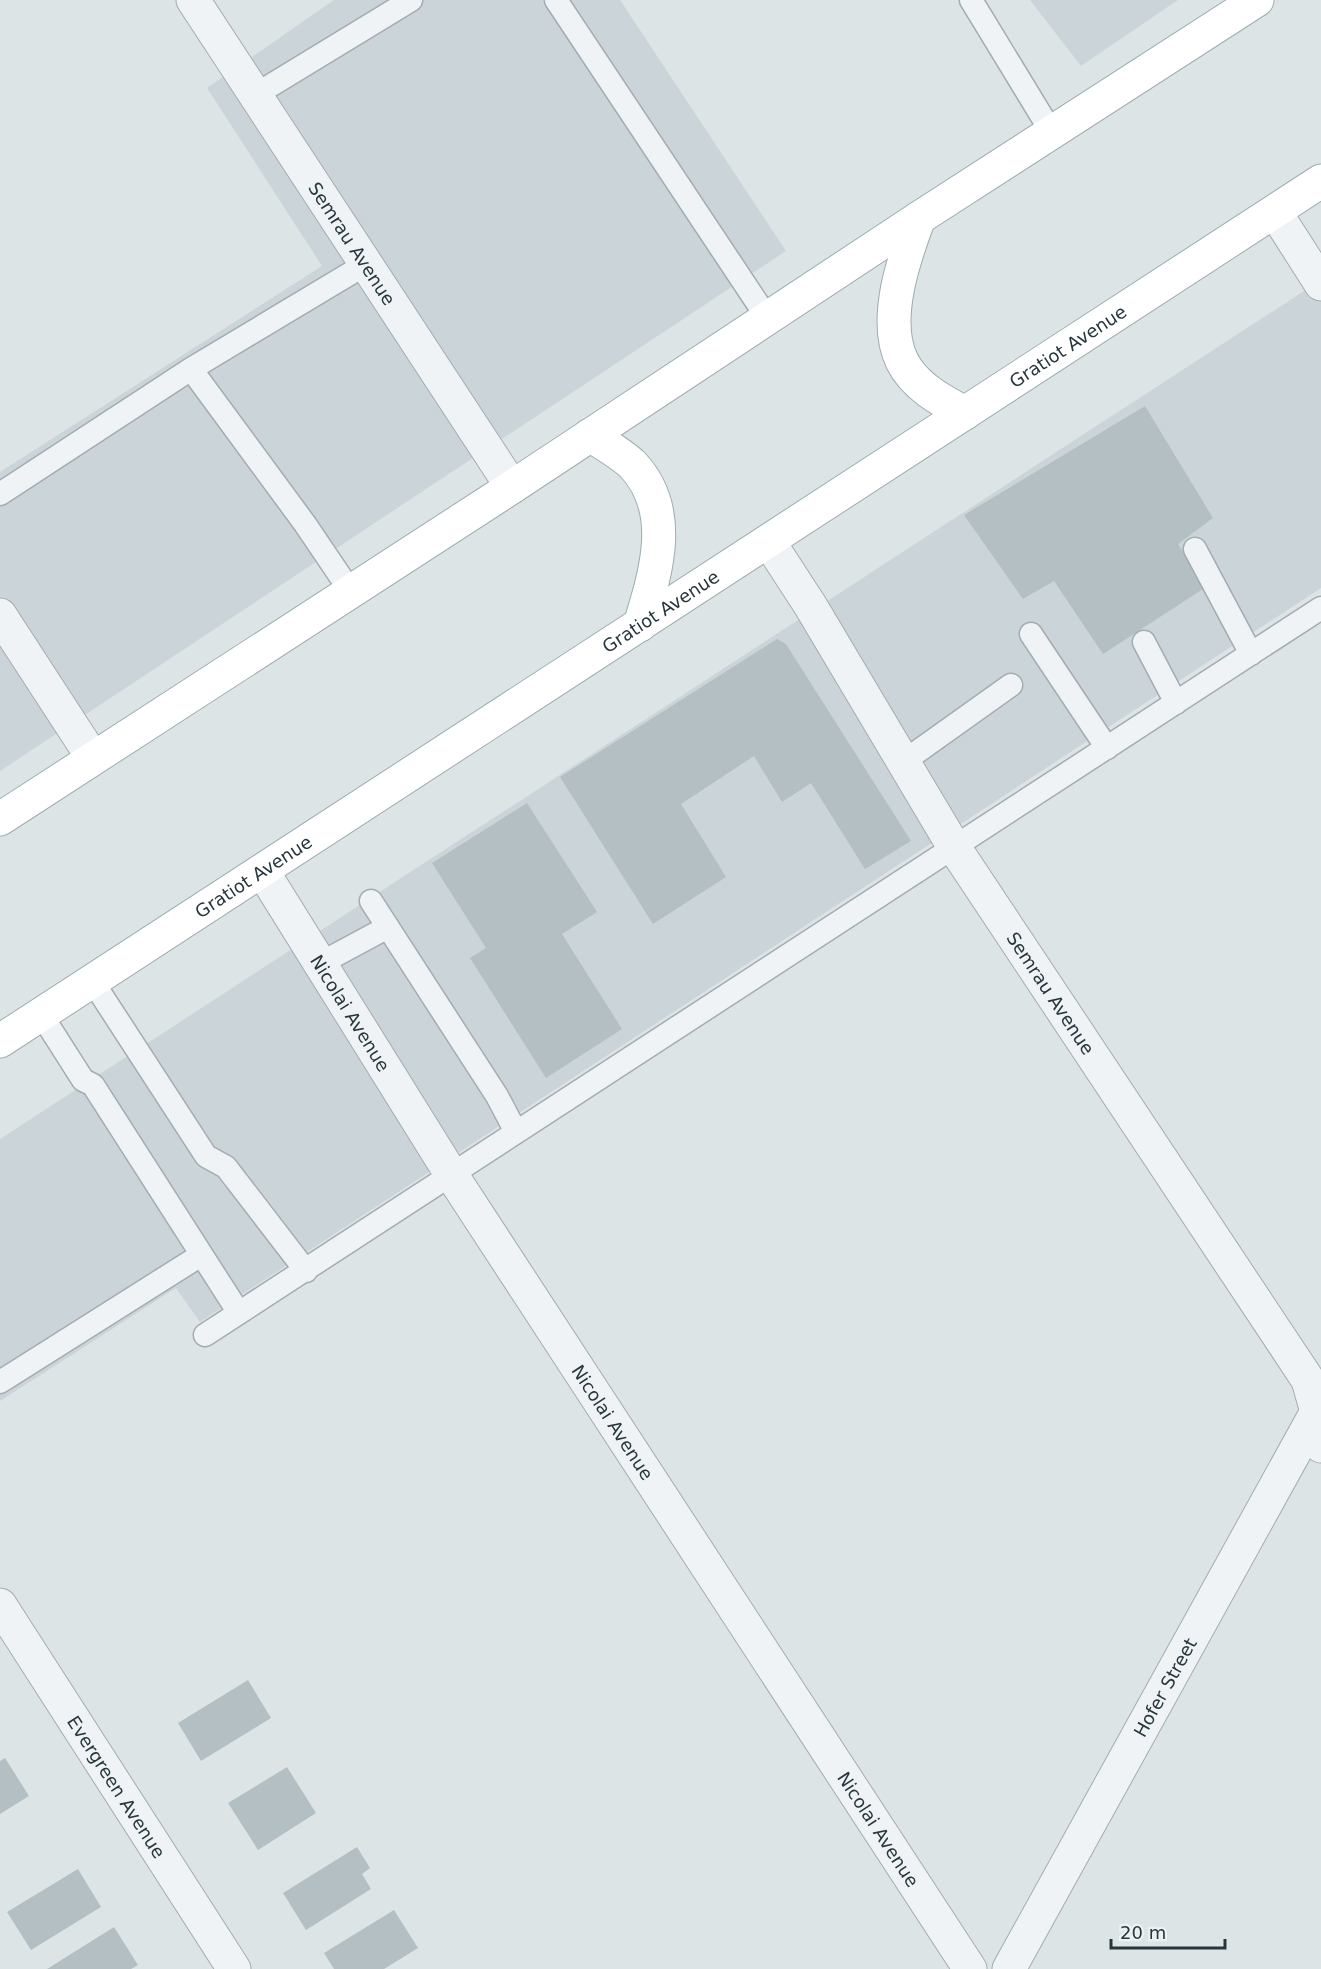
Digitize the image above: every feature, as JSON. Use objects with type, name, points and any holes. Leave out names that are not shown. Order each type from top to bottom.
[{"type":"main road","points":[[0,819],[512,487],[919,218],[1257,0]]},
{"type":"main road","name":"Gratiot Avenue","points":[[0,1041],[263,872],[1321,181]]},
{"type":"main road","points":[[919,218],[904,261],[897,291],[896,343],[903,362],[918,381],[938,399],[965,413]]},
{"type":"main road","points":[[590,435],[631,464],[646,483],[656,503],[659,524],[658,554],[640,625]]},
{"type":"street","name":"Semrau Avenue","points":[[193,0],[512,487]]},
{"type":"street","points":[[1275,212],[1321,284]]},
{"type":"street","name":"Semrau Avenue","points":[[769,542],[810,605],[954,848],[1308,1380],[1319,1408],[1321,1446]]},
{"type":"street","points":[[0,615],[93,758]]},
{"type":"street","name":"Nicolai Avenue","points":[[263,872],[451,1174],[970,1969]]},
{"type":"street","name":"Hofer Street","points":[[1009,1969],[1319,1408]]},
{"type":"street","name":"Evergreen Avenue","points":[[0,1605],[234,1969]]},
{"type":"lane","points":[[255,94],[411,0]]},
{"type":"lane","points":[[556,0],[768,319]]},
{"type":"lane","points":[[970,0],[1052,133]]},
{"type":"lane","points":[[0,494],[191,369],[366,264]]},
{"type":"lane","points":[[191,369],[305,524],[351,591]]},
{"type":"lane","points":[[1195,549],[1251,654]]},
{"type":"lane","points":[[205,1335],[1321,608]]},
{"type":"lane","points":[[1031,634],[1107,748]]},
{"type":"lane","points":[[1144,642],[1176,703]]},
{"type":"lane","points":[[903,762],[1011,685]]},
{"type":"lane","points":[[371,901],[497,1096],[516,1132]]},
{"type":"lane","points":[[321,963],[388,927]]},
{"type":"lane","points":[[93,982],[206,1156],[226,1167],[306,1271]]},
{"type":"lane","points":[[41,1014],[83,1080],[93,1085],[238,1313]]},
{"type":"lane","points":[[0,1382],[201,1255]]},
{"type":"shaded area","points":[[334,0],[620,0],[786,251],[0,771],[0,472],[322,266],[207,88]]},
{"type":"shaded area","points":[[1030,0],[1178,0],[1081,66]]},
{"type":"shaded area","points":[[1321,280],[1321,588],[200,1322],[176,1288],[0,1401],[0,1139]]},
{"type":"building","points":[[1145,406],[1213,518],[1178,544],[1206,587],[1103,654],[1054,581],[1023,599],[964,515]]},
{"type":"building","points":[[777,639],[786,644],[911,841],[865,869],[811,783],[782,802],[754,756],[681,804],[726,877],[653,924],[560,777]]},
{"type":"building","points":[[527,803],[597,912],[562,934],[622,1029],[546,1078],[470,958],[486,948],[432,863]]},
{"type":"building","points":[[248,1680],[271,1718],[201,1761],[178,1723]]},
{"type":"building","points":[[5,1758],[29,1796],[0,1814],[0,1761]]},
{"type":"building","points":[[287,1767],[316,1813],[258,1850],[228,1803]]},
{"type":"building","points":[[357,1847],[370,1868],[362,1874],[371,1889],[306,1930],[283,1893]]},
{"type":"building","points":[[78,1869],[101,1907],[31,1950],[7,1912]]},
{"type":"building","points":[[394,1910],[418,1948],[384,1969],[334,1969],[324,1953]]},
{"type":"building","points":[[114,1927],[138,1965],[131,1969],[47,1969]]}]
